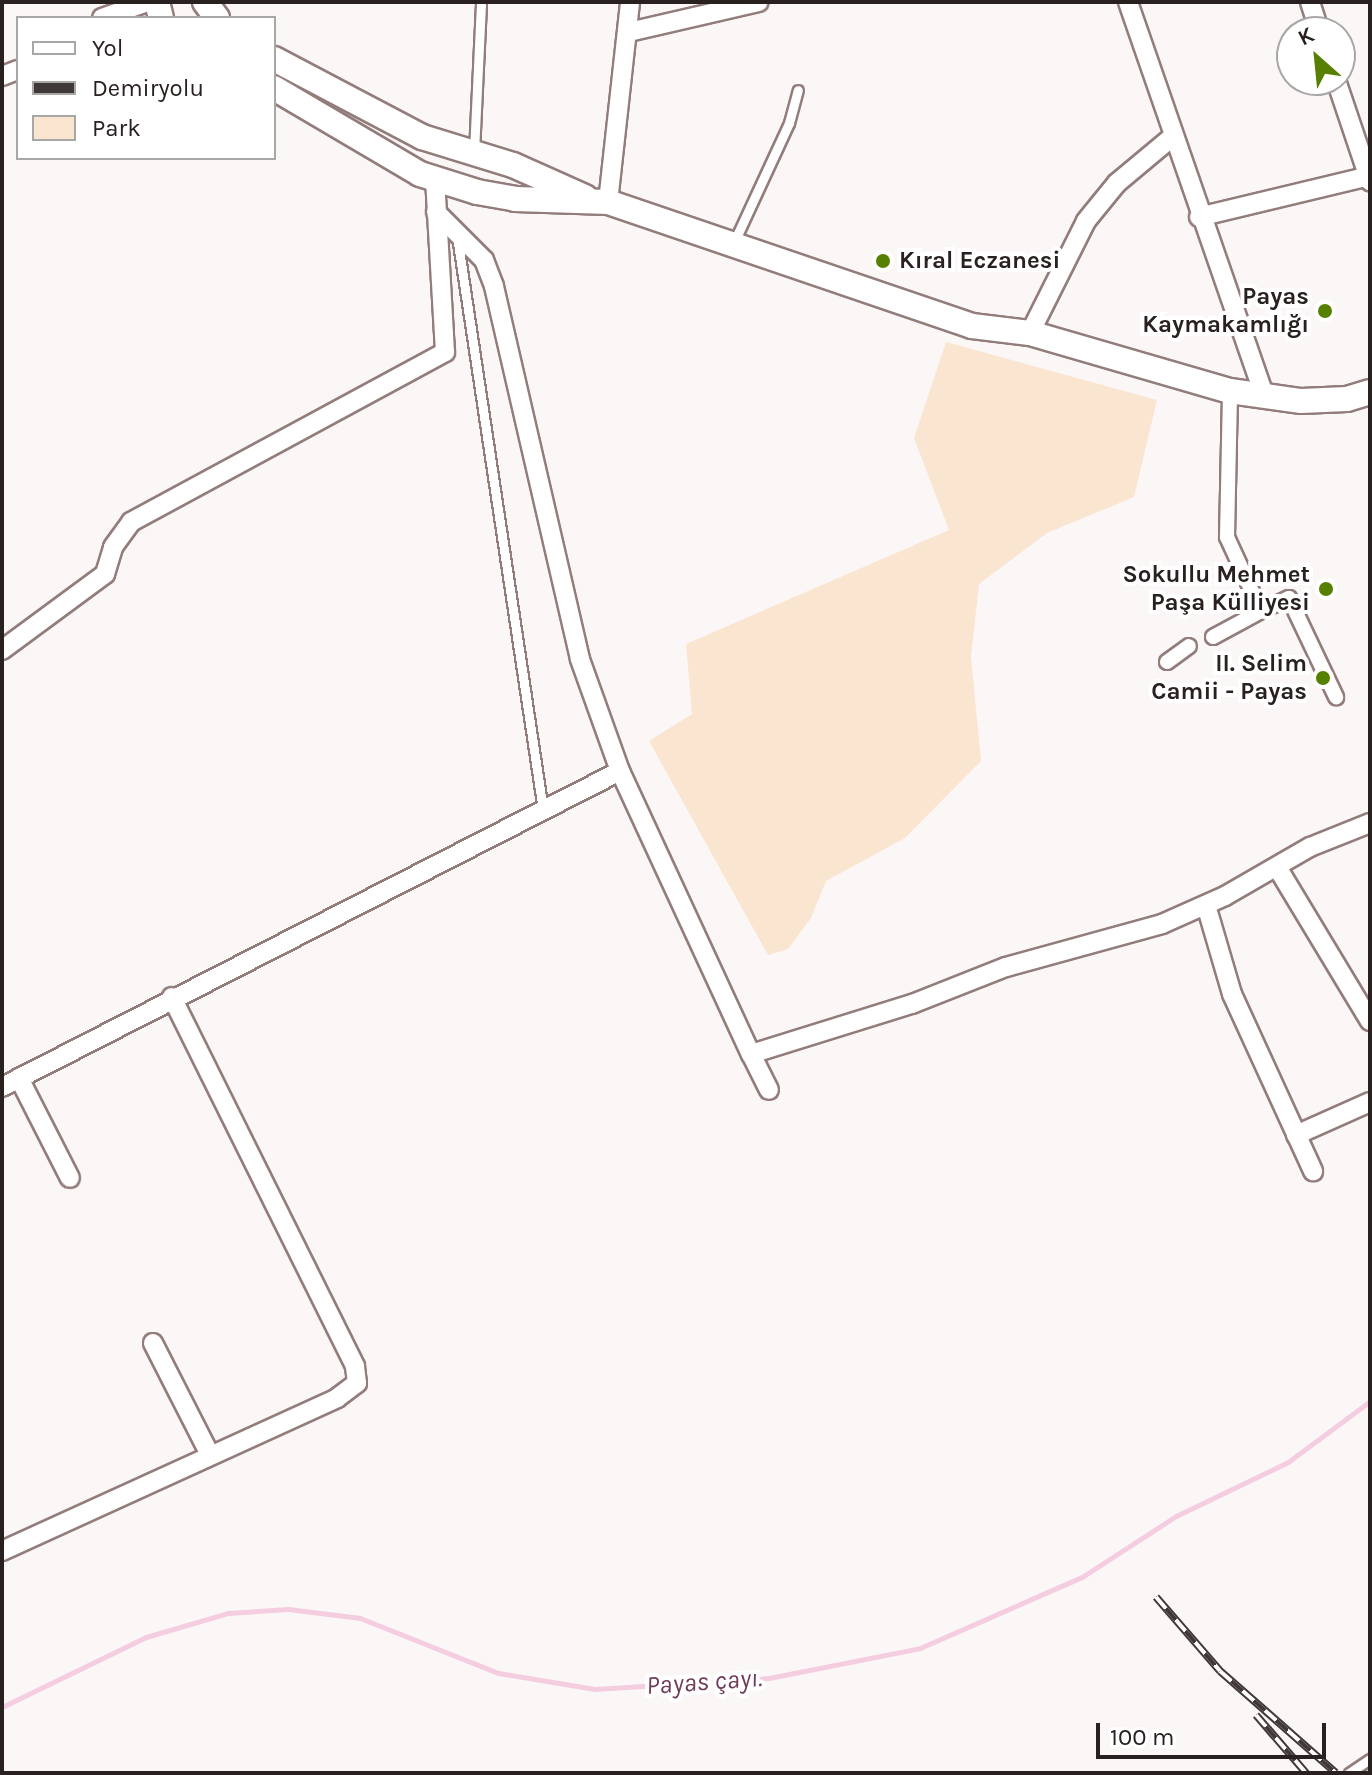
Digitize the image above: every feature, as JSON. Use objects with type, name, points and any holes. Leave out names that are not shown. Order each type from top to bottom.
[{"type":"street","points":[[108,16],[147,2]]},
{"type":"street","points":[[599,201],[629,32],[630,2]]},
{"type":"street","points":[[629,32],[759,2]]},
{"type":"street","points":[[1128,2],[1199,217],[1263,392]]},
{"type":"street","points":[[276,60],[422,137],[513,165],[599,201],[972,326],[1030,333],[1230,391],[1263,392],[1301,401],[1347,399],[1370,392]]},
{"type":"street","points":[[276,89],[435,179],[515,199],[599,201]]},
{"type":"street","points":[[1199,217],[1369,178],[1341,96]]},
{"type":"street","points":[[1030,333],[1086,221],[1117,183],[1172,137]]},
{"type":"street","points":[[2,650],[105,574],[113,547],[131,522],[445,352],[435,179]]},
{"type":"street","points":[[436,212],[484,260],[494,286],[580,659],[620,771],[769,1090]]},
{"type":"street","points":[[1230,391],[1227,537],[1261,611]]},
{"type":"street","points":[[1213,637],[1289,598],[1336,697]]},
{"type":"street","points":[[1167,662],[1189,646]]},
{"type":"street","points":[[2,1087],[172,997],[620,771]]},
{"type":"street","points":[[751,1054],[912,1004],[1006,967],[1162,924],[1370,823]]},
{"type":"street","points":[[1277,867],[1370,1021]]},
{"type":"street","points":[[1206,905],[1221,967],[1313,1171]]},
{"type":"street","points":[[2,1551],[337,1398],[357,1383],[355,1366],[172,997]]},
{"type":"street","points":[[19,1078],[70,1178]]},
{"type":"street","points":[[1296,1135],[1370,1102]]},
{"type":"street","points":[[153,1343],[210,1455]]},
{"type":"lane","points":[[474,155],[481,2]]},
{"type":"lane","points":[[733,245],[789,123],[798,90]]},
{"type":"lane","points":[[457,231],[543,810]]},
{"type":"lane","points":[[1349,1773],[1370,1759]]},
{"type":"green space","points":[[946,342],[1157,400],[1134,497],[1047,533],[979,584],[971,657],[981,761],[905,838],[826,881],[811,918],[788,949],[768,955],[649,741],[692,714],[686,644],[949,530],[914,438]]},
{"type":"waterway","name":"Payas çayı.","points":[[2,1707],[146,1637],[228,1613],[288,1609],[360,1618],[498,1673],[595,1689],[769,1678],[920,1648],[1082,1577],[1176,1516],[1288,1462],[1370,1401]]},
{"type":"railway","points":[[1156,1597],[1220,1671],[1336,1773]]},
{"type":"railway","points":[[1256,1715],[1306,1773]]},
{"type":"place","name":"Kıral Eczanesi","points":[[883,261]]},
{"type":"place","name":"Payas Kaymakamlığı","points":[[1325,311]]},
{"type":"place","name":"Sokullu Mehmet Paşa Külliyesi","points":[[1326,589]]},
{"type":"place","name":"II. Selim Camii - Payas","points":[[1323,678]]}]
